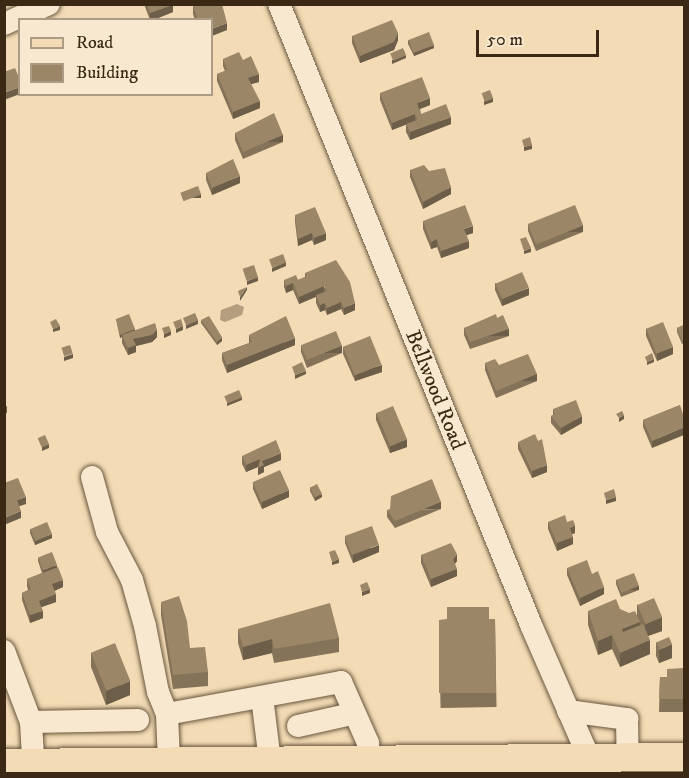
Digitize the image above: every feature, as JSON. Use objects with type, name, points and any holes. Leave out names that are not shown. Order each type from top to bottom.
[{"type":"main road","points":[[4,763],[34,768],[169,761],[369,760],[593,766],[628,758],[684,757]]},
{"type":"street","points":[[4,24],[49,4]]},
{"type":"street","name":"Bellwood Road","points":[[279,4],[568,711],[593,766]]},
{"type":"street","points":[[92,477],[107,532],[132,580],[158,692],[167,714],[169,761]]},
{"type":"street","points":[[4,651],[11,691],[31,722],[34,768]]},
{"type":"street","points":[[167,714],[341,682],[352,714],[368,743],[369,760]]},
{"type":"street","points":[[262,698],[270,761]]},
{"type":"street","points":[[568,711],[627,719],[628,758]]},
{"type":"street","points":[[298,726],[352,714]]},
{"type":"street","points":[[31,722],[138,720]]},
{"type":"shaded area","points":[[237,304],[244,307],[242,315],[225,322],[220,320],[221,310]]},
{"type":"building","points":[[147,4],[173,4],[173,5],[150,13]]},
{"type":"building","points":[[222,4],[227,23],[213,29],[213,18],[197,18],[193,6]]},
{"type":"building","points":[[392,20],[398,33],[394,42],[360,56],[352,36]]},
{"type":"building","points":[[429,32],[434,45],[413,53],[408,40]]},
{"type":"building","points":[[403,48],[406,55],[393,61],[390,53]]},
{"type":"building","points":[[239,52],[243,60],[251,56],[259,74],[248,78],[260,101],[233,112],[217,74],[227,70],[223,59]]},
{"type":"building","points":[[15,68],[18,75],[18,88],[4,93],[4,72]]},
{"type":"building","points":[[422,77],[430,98],[417,103],[421,114],[446,104],[451,117],[410,132],[406,124],[417,120],[415,114],[392,123],[380,93]]},
{"type":"building","points":[[490,90],[493,98],[485,102],[482,93]]},
{"type":"building","points":[[274,113],[283,135],[243,152],[235,133]]},
{"type":"building","points":[[530,137],[532,145],[524,147],[522,140]]},
{"type":"building","points":[[233,159],[240,176],[212,188],[206,173]]},
{"type":"building","points":[[424,165],[429,171],[445,168],[451,187],[423,202],[410,170]]},
{"type":"building","points":[[198,186],[201,194],[183,201],[180,193]]},
{"type":"building","points":[[465,205],[473,226],[464,229],[469,241],[441,251],[437,239],[431,242],[423,221]]},
{"type":"building","points":[[575,205],[583,225],[536,245],[528,224]]},
{"type":"building","points":[[315,207],[326,233],[314,238],[312,233],[298,239],[295,215]]},
{"type":"building","points":[[526,237],[531,248],[524,251],[520,239]]},
{"type":"building","points":[[283,254],[286,262],[272,268],[269,259]]},
{"type":"building","points":[[336,260],[350,282],[355,303],[344,308],[341,302],[327,308],[325,303],[320,305],[316,295],[327,291],[324,286],[299,297],[293,283],[286,286],[284,280],[296,275],[298,280],[307,276],[305,273]]},
{"type":"building","points":[[254,265],[258,277],[247,281],[243,269]]},
{"type":"building","points":[[522,272],[529,288],[502,299],[496,284]]},
{"type":"building","points":[[247,287],[240,297],[238,291]]},
{"type":"building","points":[[195,313],[198,320],[186,325],[183,318]]},
{"type":"building","points":[[129,314],[135,329],[120,335],[116,319]]},
{"type":"building","points":[[496,314],[497,318],[503,315],[509,329],[470,342],[464,328]]},
{"type":"building","points":[[209,316],[222,337],[217,342],[201,320]]},
{"type":"building","points":[[286,316],[295,338],[227,365],[222,353],[252,342],[249,335]]},
{"type":"building","points":[[56,319],[60,326],[53,329],[50,322]]},
{"type":"building","points":[[181,319],[183,326],[176,329],[173,322]]},
{"type":"building","points":[[663,322],[673,347],[656,354],[646,329]]},
{"type":"building","points":[[155,323],[157,330],[152,335],[133,339],[136,345],[128,348],[122,335]]},
{"type":"building","points":[[684,325],[684,340],[682,341],[677,328]]},
{"type":"building","points":[[169,326],[171,331],[164,334],[162,328]]},
{"type":"building","points":[[336,331],[342,346],[307,360],[301,345]]},
{"type":"building","points":[[370,336],[382,365],[355,376],[343,347]]},
{"type":"building","points":[[70,345],[73,354],[64,356],[61,348]]},
{"type":"building","points":[[652,353],[654,359],[647,362],[645,357]]},
{"type":"building","points":[[528,354],[537,374],[496,391],[485,363],[495,359],[499,365]]},
{"type":"building","points":[[302,362],[306,371],[295,375],[292,367]]},
{"type":"building","points":[[239,390],[242,397],[227,404],[224,396]]},
{"type":"building","points":[[576,400],[582,416],[561,428],[551,416],[555,414],[553,409]]},
{"type":"building","points":[[680,405],[684,427],[652,441],[643,420]]},
{"type":"building","points":[[393,406],[407,439],[390,446],[376,413]]},
{"type":"building","points":[[622,411],[624,415],[619,418],[616,414]]},
{"type":"building","points":[[535,434],[538,441],[542,439],[547,465],[532,471],[518,442]]},
{"type":"building","points":[[45,435],[49,444],[42,447],[38,438]]},
{"type":"building","points":[[276,440],[281,453],[262,461],[264,465],[258,468],[260,459],[246,465],[242,456]]},
{"type":"building","points":[[280,470],[289,490],[262,502],[253,482]]},
{"type":"building","points":[[18,478],[26,497],[17,500],[21,511],[4,518],[4,483]]},
{"type":"building","points":[[432,479],[441,502],[395,521],[387,510],[390,509],[391,496]]},
{"type":"building","points":[[317,484],[322,494],[315,497],[310,488]]},
{"type":"building","points":[[614,489],[616,497],[606,500],[604,493]]},
{"type":"building","points":[[565,515],[567,522],[573,520],[575,525],[570,528],[573,537],[557,543],[548,522]]},
{"type":"building","points":[[47,522],[52,534],[36,541],[30,529]]},
{"type":"building","points":[[372,526],[379,545],[352,555],[345,536]]},
{"type":"building","points":[[451,543],[457,554],[453,559],[457,569],[431,579],[421,555]]},
{"type":"building","points":[[335,550],[339,559],[332,562],[329,552]]},
{"type":"building","points":[[52,552],[57,565],[43,570],[38,557]]},
{"type":"building","points":[[587,560],[592,574],[598,571],[604,587],[580,598],[567,568]]},
{"type":"building","points":[[58,567],[63,580],[52,584],[56,594],[39,601],[43,611],[30,615],[22,593],[31,589],[27,579]]},
{"type":"building","points":[[634,573],[639,586],[621,593],[616,580]]},
{"type":"building","points":[[367,582],[370,589],[362,592],[360,585]]},
{"type":"building","points":[[179,596],[187,621],[190,648],[205,647],[208,672],[173,675],[161,602]]},
{"type":"building","points":[[654,598],[662,617],[646,624],[637,605]]},
{"type":"building","points":[[616,599],[620,609],[629,613],[635,611],[640,622],[622,629],[623,632],[643,624],[650,640],[620,653],[612,635],[598,641],[588,611]]},
{"type":"building","points":[[330,603],[339,638],[274,649],[272,639],[243,647],[238,629]]},
{"type":"building","points":[[447,607],[489,607],[489,619],[495,619],[496,693],[439,693],[439,620],[447,619]]},
{"type":"building","points":[[669,637],[672,644],[659,650],[656,642]]},
{"type":"building","points":[[115,643],[130,681],[106,691],[91,653]]},
{"type":"building","points":[[684,668],[684,699],[659,699],[660,677],[667,677],[667,669]]}]
